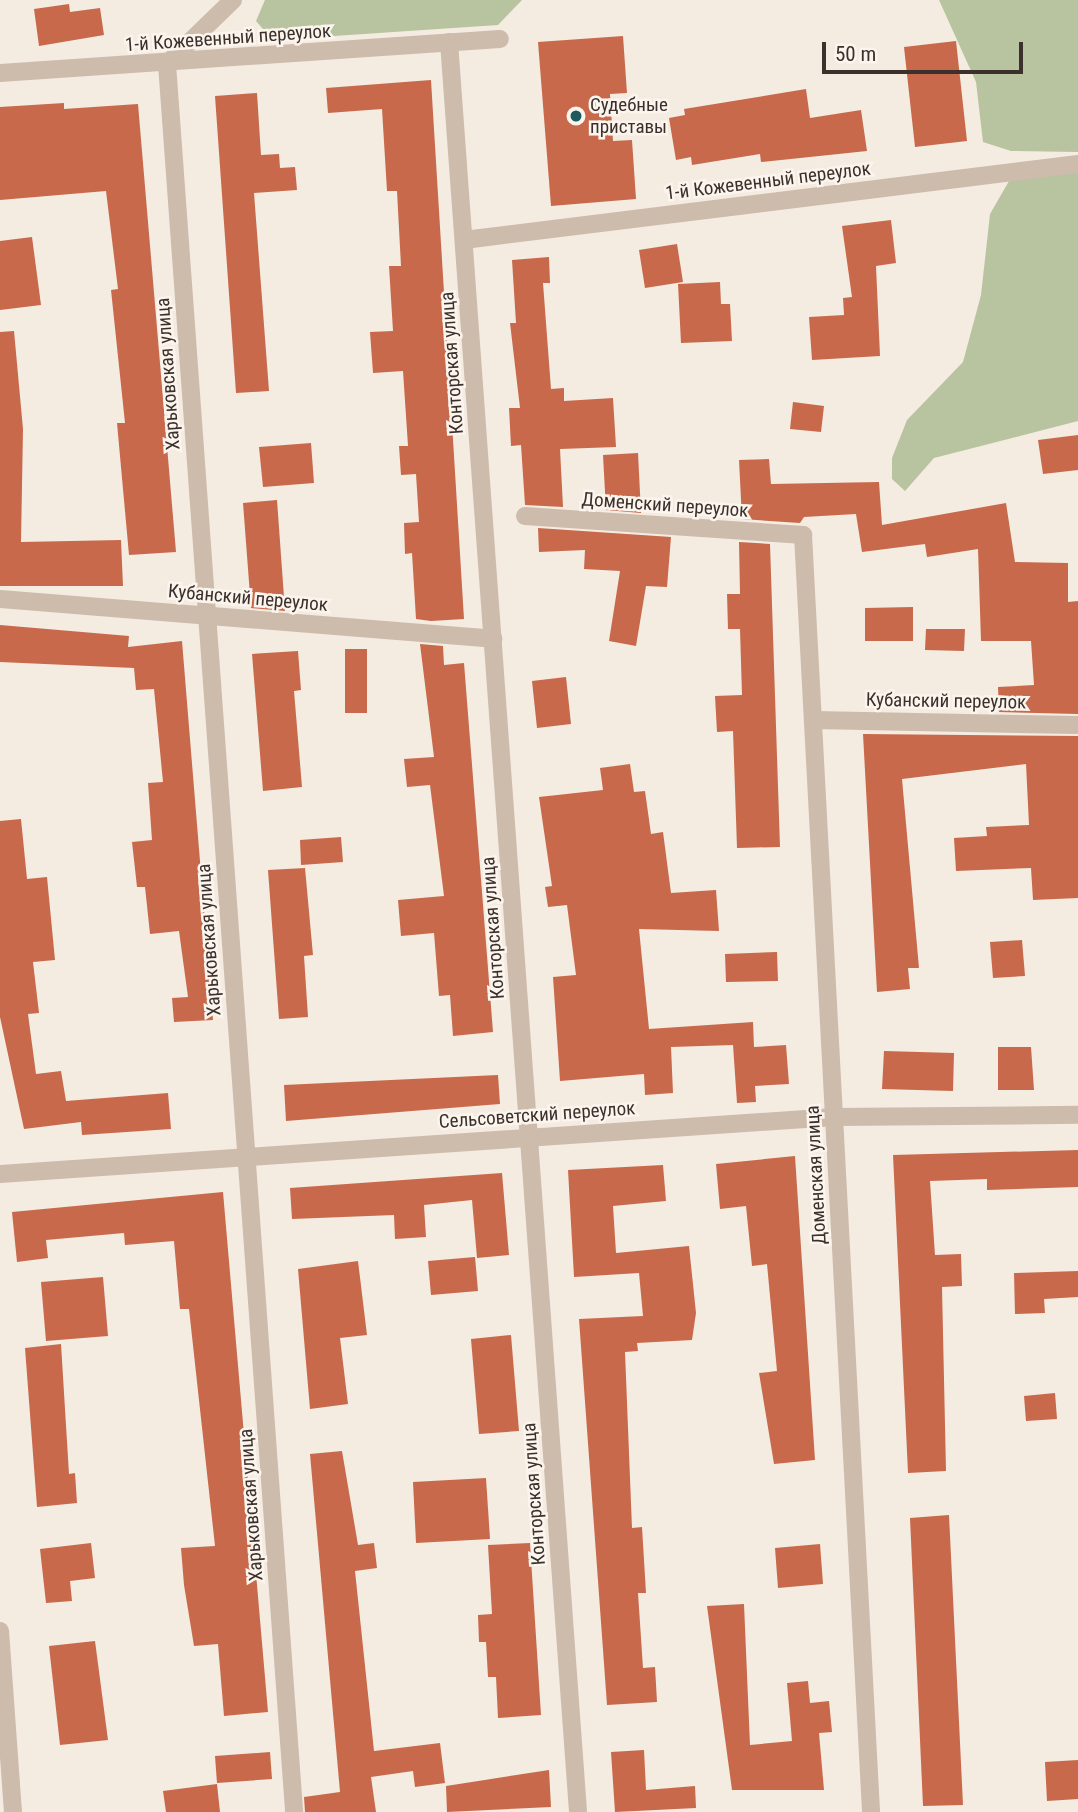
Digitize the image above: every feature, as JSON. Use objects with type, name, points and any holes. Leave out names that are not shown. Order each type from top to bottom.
[{"type":"street","points":[[167,64],[233,0]]},
{"type":"street","name":"1-й Кожевенный переулок","points":[[0,73],[167,64],[500,39]]},
{"type":"street","name":"Конторская улица","points":[[449,42],[578,1812]]},
{"type":"street","name":"Харьковская улица","points":[[167,64],[294,1812]]},
{"type":"street","name":"1-й Кожевенный переулок","points":[[464,240],[1078,164]]},
{"type":"street","name":"Доменский переулок","points":[[525,516],[803,535]]},
{"type":"street","name":"Доменская улица","points":[[803,535],[871,1812]]},
{"type":"street","name":"Кубанский переулок","points":[[0,599],[493,639]]},
{"type":"street","name":"Кубанский переулок","points":[[813,720],[1078,725]]},
{"type":"street","name":"Сельсоветский переулок","points":[[0,1174],[246,1154],[834,1117],[1078,1115]]},
{"type":"street","points":[[0,1631],[13,1812]]},
{"type":"green space","points":[[265,0],[522,0],[498,25],[289,39],[270,37],[256,21]]},
{"type":"green space","points":[[939,0],[1078,0],[1078,152],[1011,151],[983,142],[976,82]]},
{"type":"green space","points":[[1078,171],[1078,421],[934,458],[905,491],[892,479],[892,458],[907,420],[963,362],[981,295],[990,214],[1009,181]]},
{"type":"building","points":[[69,4],[70,12],[100,8],[104,35],[39,46],[34,9]]},
{"type":"building","points":[[623,36],[627,93],[610,94],[613,141],[632,140],[636,199],[551,206],[538,42]]},
{"type":"building","points":[[956,41],[967,141],[915,147],[904,47]]},
{"type":"building","points":[[431,80],[464,619],[431,621],[416,619],[412,553],[405,554],[404,523],[419,522],[416,474],[401,475],[399,446],[408,446],[403,371],[373,373],[370,332],[393,331],[389,266],[401,266],[397,191],[387,191],[382,109],[328,113],[326,88]]},
{"type":"building","points":[[806,89],[810,118],[861,110],[867,151],[761,162],[760,154],[692,165],[691,157],[676,160],[669,118],[685,115],[684,109]]},
{"type":"building","points":[[257,93],[261,155],[279,154],[280,168],[295,167],[297,190],[254,193],[269,391],[236,393],[215,96]]},
{"type":"building","points":[[64,103],[64,109],[138,104],[176,552],[129,555],[117,423],[125,423],[111,290],[118,289],[106,191],[0,200],[0,107]]},
{"type":"building","points":[[891,220],[896,263],[876,266],[880,356],[812,360],[809,317],[844,315],[843,298],[852,297],[842,226]]},
{"type":"building","points":[[32,237],[41,305],[0,310],[0,241]]},
{"type":"building","points":[[677,244],[683,282],[645,288],[639,250]]},
{"type":"building","points":[[549,257],[550,283],[543,283],[551,389],[564,388],[564,401],[613,398],[616,447],[560,449],[563,507],[525,505],[521,445],[511,446],[509,408],[520,408],[510,323],[516,323],[512,260]]},
{"type":"building","points":[[720,282],[721,304],[730,304],[732,341],[681,343],[678,284]]},
{"type":"building","points":[[14,331],[23,429],[21,542],[121,540],[123,586],[0,586],[0,332]]},
{"type":"building","points":[[793,402],[824,406],[821,432],[790,429]]},
{"type":"building","points":[[1078,435],[1078,470],[1043,474],[1038,440]]},
{"type":"building","points":[[311,443],[314,483],[263,487],[259,447]]},
{"type":"building","points":[[638,453],[641,513],[606,510],[603,455]]},
{"type":"building","points":[[769,459],[771,484],[879,482],[882,525],[1006,503],[1015,562],[1068,563],[1068,602],[1078,601],[1078,714],[999,712],[998,687],[1034,685],[1031,641],[981,641],[978,549],[927,557],[925,544],[862,552],[856,514],[804,517],[800,523],[742,519],[739,460]]},
{"type":"building","points":[[277,500],[285,611],[251,608],[243,503]]},
{"type":"building","points":[[538,528],[671,537],[667,587],[646,586],[636,646],[609,641],[620,571],[584,569],[585,550],[539,552]]},
{"type":"building","points":[[739,542],[770,544],[780,847],[737,848],[733,731],[717,732],[715,696],[742,695],[740,629],[728,629],[727,594],[740,594]]},
{"type":"building","points":[[913,607],[913,641],[865,641],[865,608]]},
{"type":"building","points":[[0,625],[129,636],[128,647],[182,641],[213,1020],[174,1022],[172,998],[188,997],[179,931],[150,934],[145,887],[137,887],[132,842],[152,840],[148,783],[163,782],[154,689],[136,690],[134,668],[0,662]]},
{"type":"building","points":[[926,629],[965,629],[964,651],[925,650]]},
{"type":"building","points":[[420,644],[443,646],[444,665],[464,663],[493,1032],[453,1036],[450,995],[439,996],[434,933],[401,936],[398,900],[444,896],[430,785],[407,787],[404,759],[434,757]]},
{"type":"building","points":[[345,649],[367,649],[367,713],[345,713]]},
{"type":"building","points":[[298,651],[301,690],[294,691],[302,787],[263,791],[252,654]]},
{"type":"building","points":[[566,677],[571,724],[537,728],[532,681]]},
{"type":"building","points":[[863,734],[1078,736],[1078,898],[1033,900],[1031,868],[956,871],[954,838],[987,836],[986,827],[1029,825],[1026,764],[902,779],[919,968],[908,968],[910,989],[877,992]]},
{"type":"building","points":[[630,764],[634,792],[645,791],[651,834],[663,832],[671,893],[716,890],[719,931],[639,929],[649,1029],[753,1022],[754,1047],[786,1045],[789,1084],[755,1086],[756,1102],[737,1103],[733,1045],[671,1047],[673,1093],[645,1095],[644,1074],[560,1081],[553,977],[576,975],[567,905],[548,907],[545,887],[552,886],[539,797],[603,790],[600,768]]},
{"type":"building","points":[[21,819],[27,879],[47,877],[55,960],[33,962],[39,1013],[28,1014],[36,1074],[61,1071],[66,1101],[168,1093],[171,1129],[82,1135],[81,1122],[24,1129],[0,1017],[0,821]]},
{"type":"building","points":[[341,837],[343,862],[301,865],[300,840]]},
{"type":"building","points":[[305,868],[313,955],[304,956],[308,1017],[279,1019],[268,870]]},
{"type":"building","points":[[1022,940],[1025,976],[993,978],[990,942]]},
{"type":"building","points":[[777,952],[778,981],[726,982],[725,954]]},
{"type":"building","points":[[998,1047],[1031,1047],[1034,1090],[998,1090]]},
{"type":"building","points":[[884,1051],[954,1053],[953,1091],[882,1089]]},
{"type":"building","points":[[498,1075],[500,1104],[286,1121],[284,1085]]},
{"type":"building","points":[[1078,1150],[1078,1187],[987,1190],[987,1179],[930,1181],[935,1255],[961,1254],[962,1286],[942,1287],[946,1471],[908,1473],[893,1155]]},
{"type":"building","points":[[795,1156],[815,1460],[774,1464],[759,1373],[777,1371],[767,1264],[752,1266],[746,1206],[720,1209],[716,1164]]},
{"type":"building","points":[[663,1165],[666,1201],[613,1206],[616,1253],[689,1246],[696,1313],[692,1340],[637,1343],[638,1351],[625,1352],[632,1528],[642,1527],[646,1593],[638,1593],[643,1668],[655,1667],[657,1702],[607,1705],[579,1319],[643,1316],[639,1273],[574,1277],[568,1170]]},
{"type":"building","points":[[502,1173],[509,1255],[477,1258],[472,1200],[424,1205],[426,1237],[395,1239],[394,1215],[292,1219],[290,1188]]},
{"type":"building","points":[[223,1192],[268,1712],[224,1716],[218,1644],[194,1646],[184,1585],[181,1548],[215,1546],[189,1309],[180,1309],[174,1241],[125,1245],[124,1233],[46,1240],[48,1258],[17,1262],[12,1212]]},
{"type":"building","points":[[475,1257],[478,1291],[431,1295],[428,1261]]},
{"type":"building","points":[[358,1261],[367,1335],[340,1338],[348,1404],[310,1409],[298,1269]]},
{"type":"building","points":[[1078,1271],[1078,1297],[1044,1299],[1045,1313],[1015,1314],[1014,1273]]},
{"type":"building","points":[[103,1277],[108,1336],[46,1341],[41,1282]]},
{"type":"building","points":[[511,1335],[519,1431],[479,1434],[471,1339]]},
{"type":"building","points":[[61,1344],[69,1474],[75,1473],[77,1503],[37,1507],[25,1348]]},
{"type":"building","points":[[1055,1393],[1057,1419],[1026,1421],[1024,1396]]},
{"type":"building","points":[[342,1451],[358,1545],[374,1543],[377,1568],[355,1571],[374,1751],[440,1743],[445,1783],[415,1787],[413,1771],[371,1777],[376,1812],[305,1812],[304,1797],[340,1792],[310,1454]]},
{"type":"building","points":[[486,1478],[490,1539],[416,1543],[413,1482]]},
{"type":"building","points":[[949,1515],[963,1805],[923,1806],[910,1518]]},
{"type":"building","points":[[91,1543],[95,1578],[70,1581],[72,1601],[46,1603],[40,1549]]},
{"type":"building","points":[[530,1543],[541,1715],[498,1718],[496,1677],[488,1677],[486,1642],[479,1642],[478,1615],[492,1614],[488,1545]]},
{"type":"building","points":[[820,1544],[823,1584],[778,1588],[775,1548]]},
{"type":"building","points":[[744,1604],[750,1745],[792,1741],[787,1683],[808,1681],[810,1703],[829,1701],[832,1732],[819,1733],[824,1790],[732,1790],[707,1606]]},
{"type":"building","points":[[95,1641],[108,1740],[60,1745],[49,1646]]},
{"type":"building","points":[[644,1750],[646,1790],[695,1786],[696,1808],[615,1812],[611,1752]]},
{"type":"building","points":[[270,1752],[272,1779],[217,1783],[215,1756]]},
{"type":"building","points":[[1078,1760],[1078,1799],[1047,1801],[1045,1762]]},
{"type":"building","points":[[549,1770],[551,1807],[447,1812],[446,1786]]},
{"type":"building","points":[[217,1784],[220,1812],[166,1812],[163,1791]]},
{"type":"place","name":"Судебные приставы","points":[[576,116]]}]
